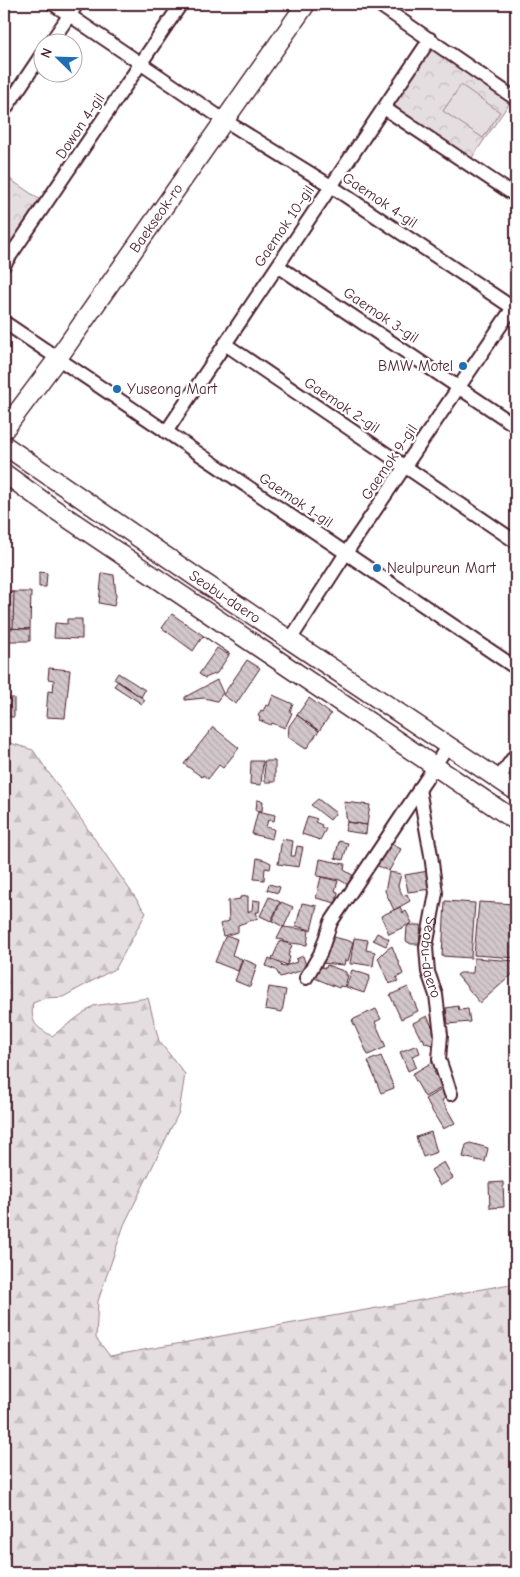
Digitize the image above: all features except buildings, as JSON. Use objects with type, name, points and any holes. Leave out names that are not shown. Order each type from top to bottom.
[{"type":"main road","name":"Baekseok-ro","points":[[4,430],[58,358],[306,4]]},
{"type":"main road","name":"Seobu-daero","points":[[4,445],[516,791]]},
{"type":"main road","name":"Seobu-daero","points":[[4,473],[54,509],[516,821]]},
{"type":"main road","points":[[4,488],[28,500],[54,509]]},
{"type":"street","name":"Gaemok 4-gil","points":[[53,4],[224,120],[331,186],[515,307]]},
{"type":"street","points":[[57,32],[77,4]]},
{"type":"street","name":"Dowon 4-gil","points":[[4,265],[182,4]]},
{"type":"street","points":[[378,4],[516,99]]},
{"type":"street","name":"Gaemok 10-gil","points":[[166,432],[430,39]]},
{"type":"street","points":[[4,111],[32,69]]},
{"type":"street","points":[[384,108],[516,196]]},
{"type":"street","name":"Gaemok 3-gil","points":[[278,266],[516,426]]},
{"type":"street","name":"Gaemok 9-gil","points":[[290,640],[346,553],[515,307]]},
{"type":"street","name":"Gaemok 1-gil","points":[[4,322],[516,668]]},
{"type":"street","name":"Gaemok 2-gil","points":[[225,344],[516,542]]},
{"type":"street","points":[[306,978],[320,954],[331,922],[448,745]]},
{"type":"street","points":[[498,779],[516,754]]},
{"type":"street","name":"Seobu-daero","points":[[419,789],[436,893],[426,946],[428,972],[436,995],[441,1035],[439,1059],[451,1094]]},
{"type":"green space","points":[[433,44],[513,98],[469,162],[390,107]]},
{"type":"green space","points":[[461,85],[500,112],[483,138],[443,111]]},
{"type":"green space","points":[[4,175],[39,199],[4,254]]},
{"type":"green space","points":[[4,741],[33,750],[146,913],[116,968],[63,997],[45,998],[33,1003],[32,1015],[35,1024],[52,1036],[93,1006],[148,998],[159,1041],[185,1074],[179,1112],[124,1225],[98,1301],[96,1338],[110,1356],[516,1283],[516,1573],[4,1573]]},
{"type":"place","name":"BMW Motel","points":[[463,366]]},
{"type":"place","name":"Yuseong Mart","points":[[117,389]]},
{"type":"place","name":"Neulpureun Mart","points":[[377,568]]}]
